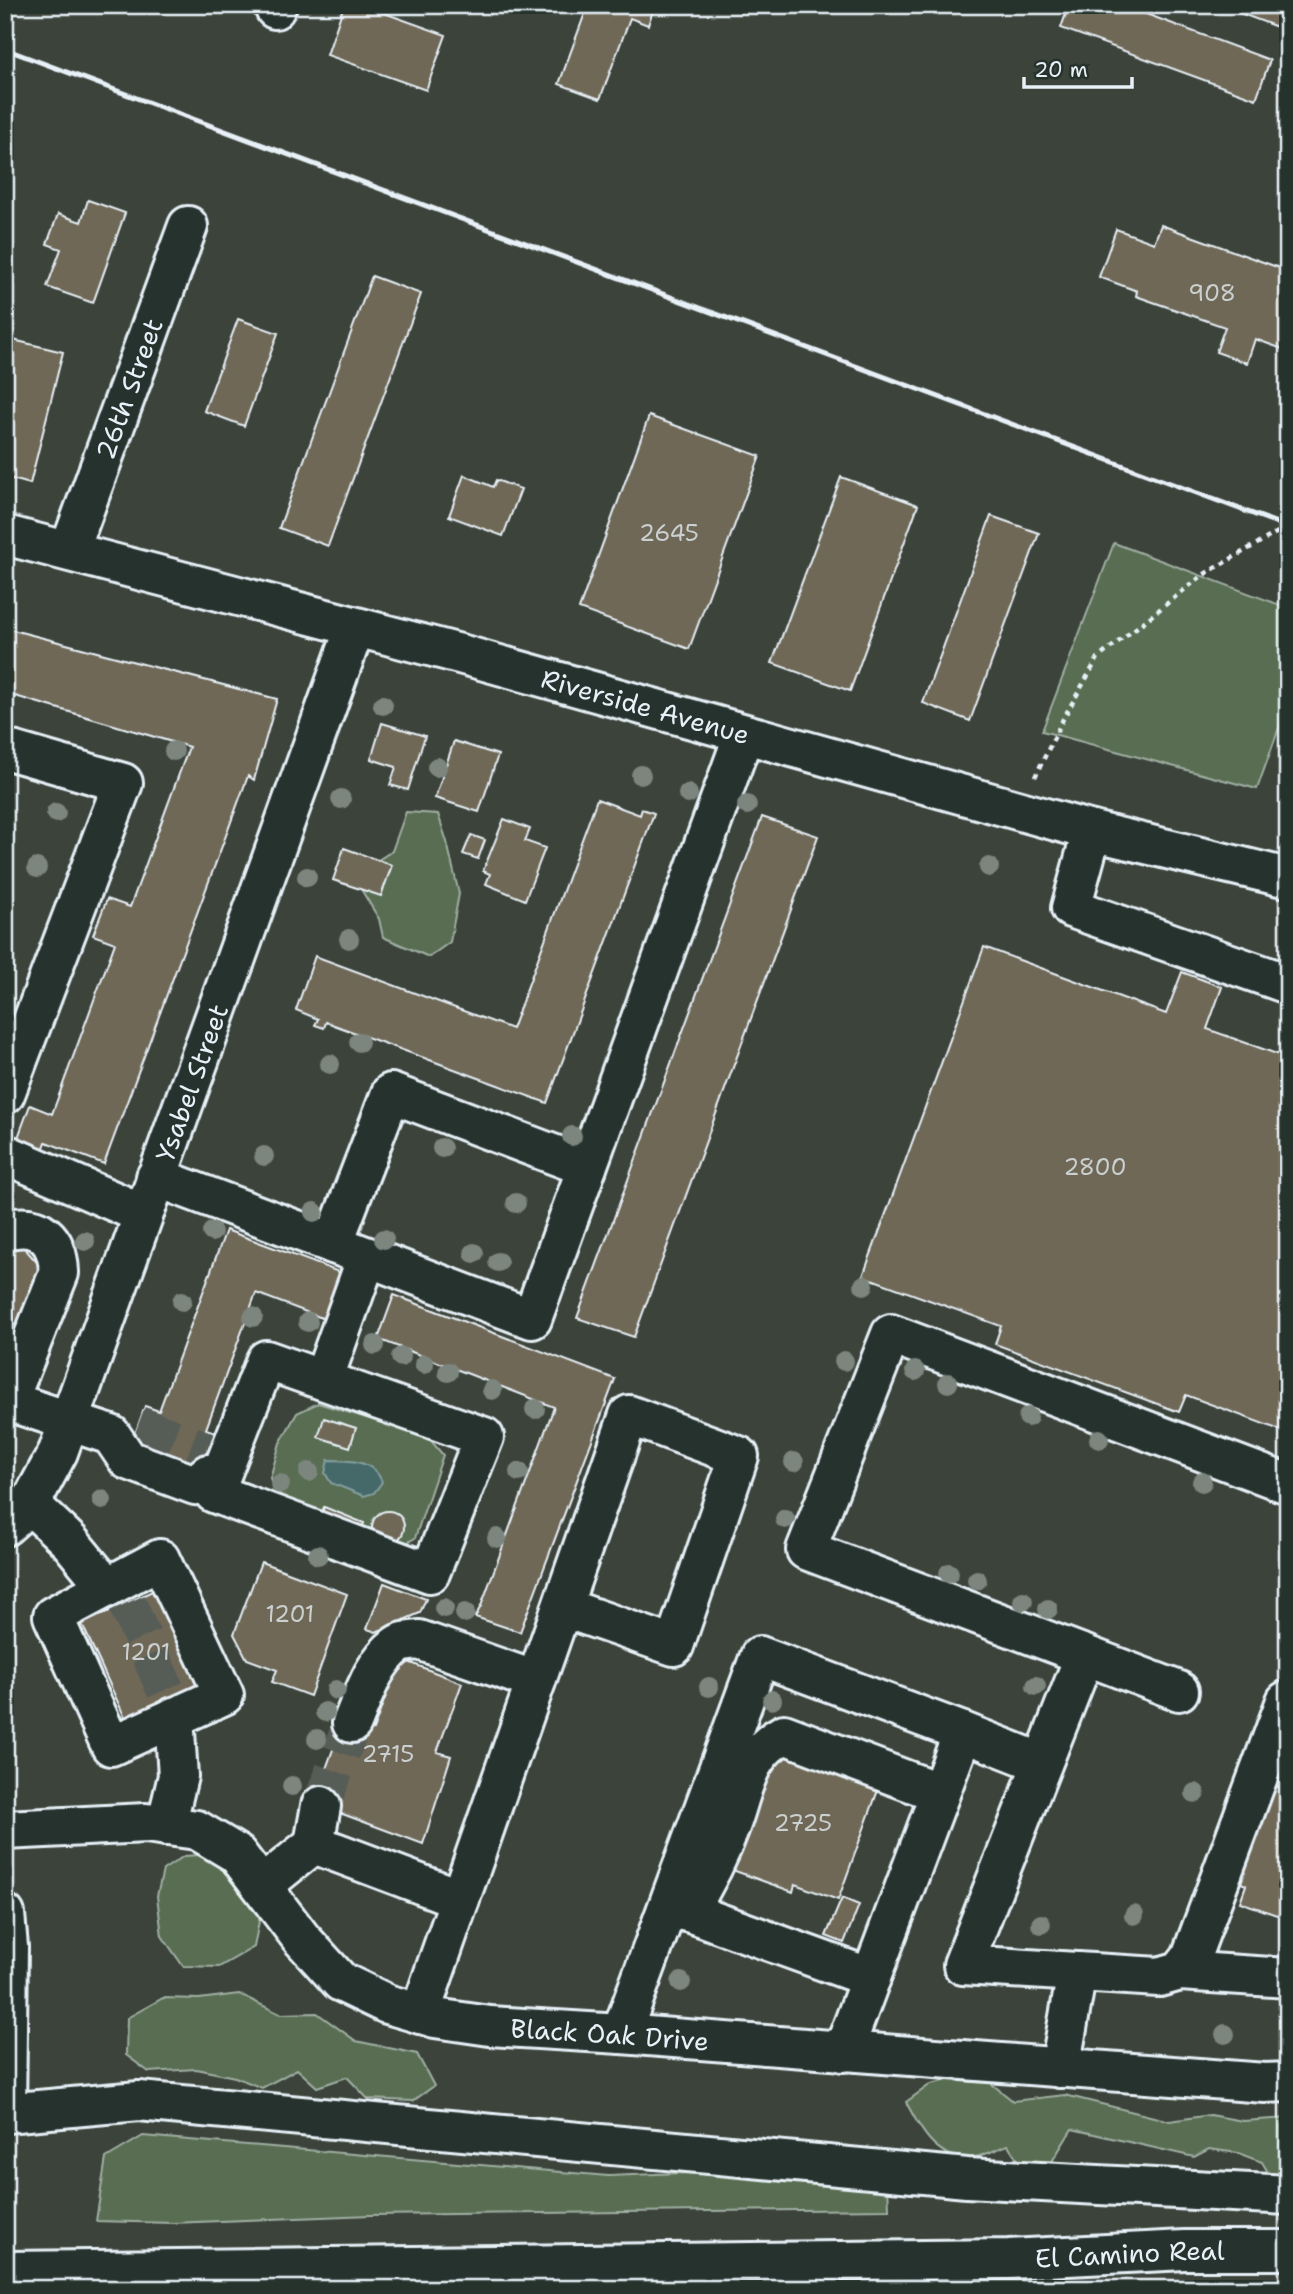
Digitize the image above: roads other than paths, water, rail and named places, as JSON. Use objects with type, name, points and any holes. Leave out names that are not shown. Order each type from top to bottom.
[{"type":"main road","name":"26th Street","points":[[69,551],[188,226]]},
{"type":"main road","name":"Riverside Avenue","points":[[5,535],[473,658],[1092,831],[1288,878]]},
{"type":"main road","name":"Ysabel Street","points":[[18,1515],[58,1452],[355,628]]},
{"type":"main road","points":[[156,1177],[532,1319],[744,734]]},
{"type":"main road","points":[[5,749],[123,783],[5,1094]]},
{"type":"main road","points":[[1092,831],[1071,908],[1288,984]]},
{"type":"main road","points":[[323,1380],[350,1250],[391,1093],[587,1167]]},
{"type":"main road","points":[[5,1154],[143,1214]]},
{"type":"main road","points":[[5,1230],[32,1227],[45,1234],[54,1244],[59,1266],[59,1273],[7,1401],[69,1420],[125,1430],[128,1460],[195,1486],[212,1468],[266,1360],[484,1437],[430,1573],[214,1493],[212,1468]]},
{"type":"main road","points":[[1179,1691],[806,1550],[891,1334],[1288,1484]]},
{"type":"main road","points":[[420,2014],[628,1416],[738,1457],[674,1646],[562,1607]]},
{"type":"main road","points":[[18,1515],[70,1542],[117,1591]]},
{"type":"main road","points":[[160,1559],[224,1695],[174,1711],[111,1746],[53,1616],[117,1591],[160,1559]]},
{"type":"main road","points":[[352,1723],[373,1675],[384,1658],[399,1643],[418,1640],[536,1681]]},
{"type":"main road","points":[[1084,1654],[963,1965],[1159,1977],[1180,1971],[1288,1979]]},
{"type":"main road","points":[[621,2034],[678,1908],[760,1656],[1042,1763]]},
{"type":"main road","points":[[1180,1971],[1191,1957],[1288,1701]]},
{"type":"main road","points":[[166,1826],[178,1776],[174,1711]]},
{"type":"main road","points":[[843,2052],[963,1732]]},
{"type":"main road","points":[[678,1908],[701,1890],[720,1850],[752,1763],[762,1748],[784,1734],[940,1793]]},
{"type":"main road","points":[[262,1886],[314,1844],[321,1806]]},
{"type":"main road","name":"Black Oak Drive","points":[[5,1830],[146,1822],[197,1830],[237,1854],[301,1938],[341,1982],[387,2004],[420,2014],[490,2026],[1265,2083],[1288,2082]]},
{"type":"main road","points":[[314,1844],[460,1899]]},
{"type":"main road","points":[[678,1908],[871,1978]]},
{"type":"main road","points":[[5,1914],[8,1947],[5,2125]]},
{"type":"main road","points":[[1060,2068],[1077,1972]]},
{"type":"main road","points":[[5,2113],[139,2101],[967,2178],[1288,2196]]},
{"type":"main road","name":"El Camino Real","points":[[5,2271],[1009,2259],[1185,2250],[1288,2250]]},
{"type":"water","points":[[328,1460],[367,1465],[382,1482],[374,1493],[364,1496],[331,1483],[325,1473]]},
{"type":"tunnel","points":[[138,1425],[208,1451]]},
{"type":"tunnel","points":[[127,1603],[170,1700]]},
{"type":"tunnel","points":[[321,1806],[352,1723]]},
{"type":"railway","points":[[5,49],[1288,527]]}]
